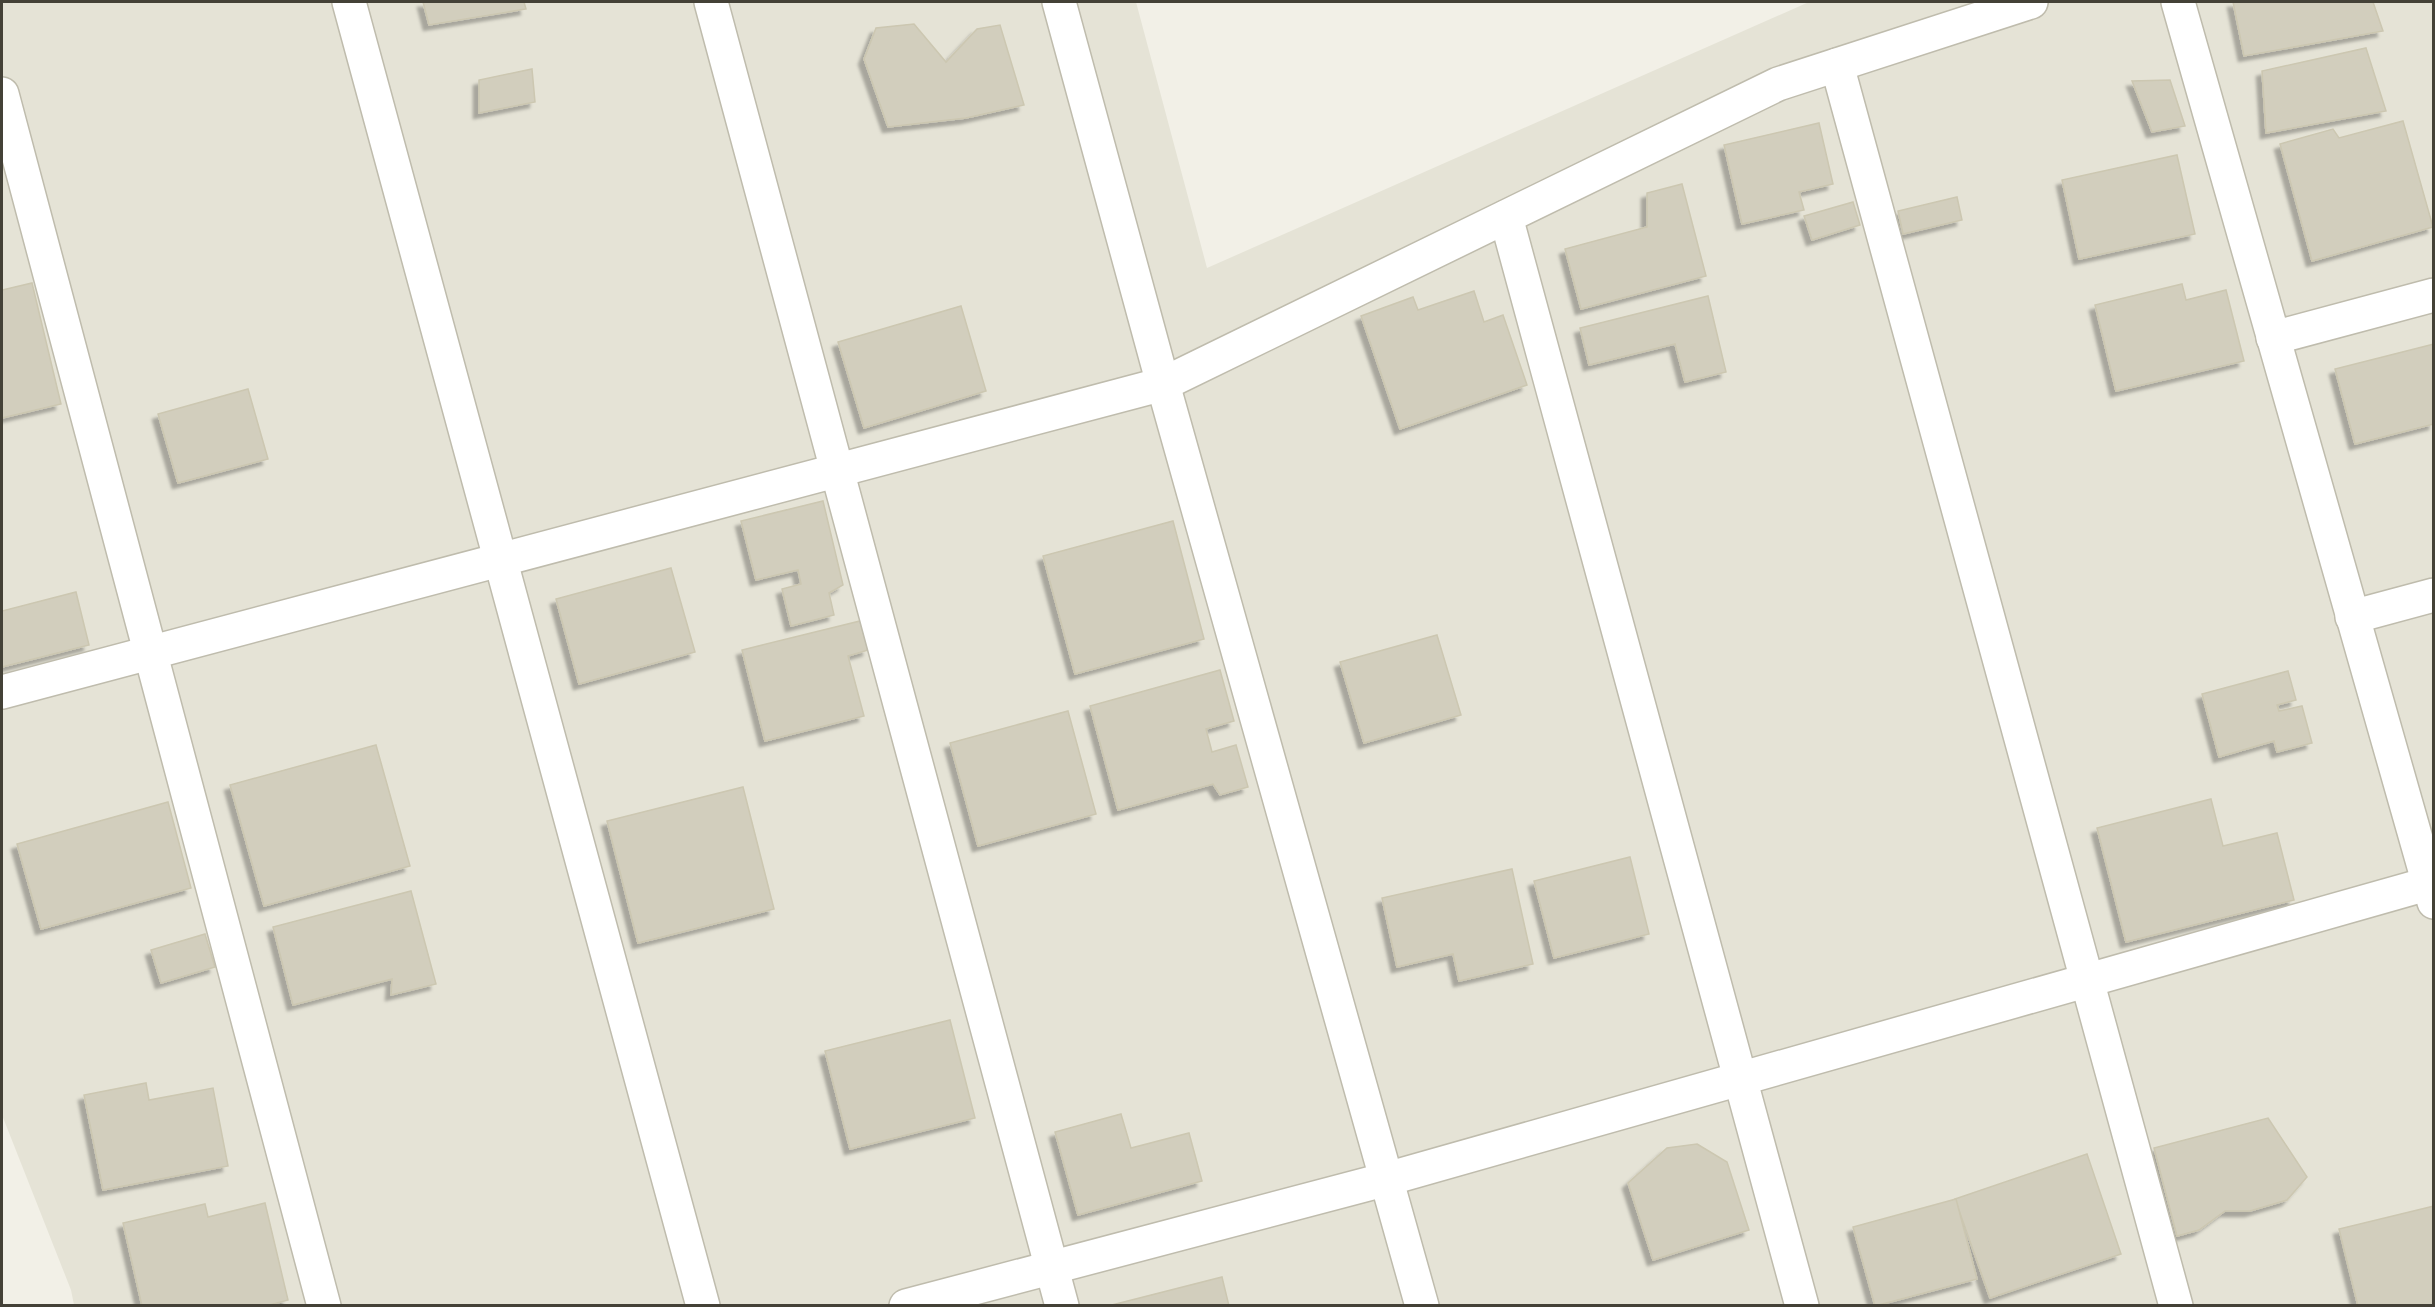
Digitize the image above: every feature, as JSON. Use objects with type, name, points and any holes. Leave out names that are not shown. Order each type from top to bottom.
[{"type":"street","points":[[349,2],[703,1305]]},
{"type":"street","points":[[711,2],[1062,1305]]},
{"type":"street","points":[[1059,2],[1163,384],[1422,1305]]},
{"type":"street","points":[[2,692],[1163,384],[1779,84],[2031,2]]},
{"type":"street","points":[[906,1305],[1386,1179],[2087,980],[2432,889],[2352,617],[2178,2]]},
{"type":"street","points":[[1837,65],[2176,1305]]},
{"type":"street","points":[[2,94],[324,1305]]},
{"type":"street","points":[[1506,217],[1802,1305]]},
{"type":"street","points":[[2273,338],[2433,296]]},
{"type":"street","points":[[2352,617],[2433,595]]},
{"type":"shaded area","points":[[2,2],[1136,2],[1207,268],[1809,2],[2433,2],[2433,1305],[74,1305],[71,1290],[2,1115]]},
{"type":"building","points":[[423,2],[524,2],[526,9],[429,25]]},
{"type":"building","points":[[2233,2],[2373,2],[2383,31],[2244,56]]},
{"type":"building","points":[[914,24],[946,62],[977,29],[1000,25],[1024,105],[966,118],[888,127],[864,59],[876,28]]},
{"type":"building","points":[[2366,48],[2386,111],[2266,133],[2262,71]]},
{"type":"building","points":[[532,69],[535,102],[479,113],[479,80]]},
{"type":"building","points":[[2170,80],[2185,126],[2152,132],[2132,81]]},
{"type":"building","points":[[2403,121],[2433,227],[2312,261],[2280,144],[2333,129],[2339,138]]},
{"type":"building","points":[[1819,123],[1833,184],[1799,192],[1804,210],[1742,224],[1724,145]]},
{"type":"building","points":[[2177,155],[2195,234],[2079,259],[2062,180]]},
{"type":"building","points":[[1682,184],[1706,276],[1581,309],[1565,249],[1647,227],[1647,193]]},
{"type":"building","points":[[1957,197],[1962,220],[1903,234],[1898,211]]},
{"type":"building","points":[[1853,202],[1860,225],[1812,240],[1804,216]]},
{"type":"building","points":[[32,283],[61,404],[2,418],[2,290]]},
{"type":"building","points":[[2182,284],[2186,300],[2226,290],[2244,361],[2116,391],[2095,305]]},
{"type":"building","points":[[1474,291],[1484,322],[1503,315],[1527,385],[1400,429],[1361,316],[1413,297],[1418,310]]},
{"type":"building","points":[[1708,296],[1726,372],[1685,382],[1675,344],[1589,365],[1580,328]]},
{"type":"building","points":[[961,306],[986,391],[864,428],[838,342]]},
{"type":"building","points":[[2434,344],[2434,424],[2355,444],[2335,369]]},
{"type":"building","points":[[248,389],[268,459],[178,483],[158,414]]},
{"type":"building","points":[[823,501],[843,585],[829,593],[834,615],[791,626],[782,589],[801,584],[798,570],[756,580],[741,521]]},
{"type":"building","points":[[1173,521],[1204,639],[1075,674],[1043,556]]},
{"type":"building","points":[[671,568],[695,652],[579,684],[556,599]]},
{"type":"building","points":[[76,592],[89,645],[2,667],[2,611]]},
{"type":"building","points":[[860,621],[868,650],[848,656],[864,716],[765,741],[742,650]]},
{"type":"building","points":[[1437,635],[1461,715],[1364,743],[1340,662]]},
{"type":"building","points":[[1220,670],[1234,721],[1206,729],[1212,752],[1236,745],[1248,787],[1220,795],[1213,784],[1118,810],[1090,706]]},
{"type":"building","points":[[2288,671],[2296,700],[2277,705],[2279,711],[2302,706],[2312,743],[2277,752],[2274,741],[2219,757],[2202,694]]},
{"type":"building","points":[[1068,711],[1096,814],[978,846],[950,743]]},
{"type":"building","points":[[376,745],[410,866],[264,906],[230,785]]},
{"type":"building","points":[[743,787],[774,909],[638,943],[607,821]]},
{"type":"building","points":[[2211,799],[2223,846],[2277,833],[2294,900],[2126,942],[2097,828]]},
{"type":"building","points":[[168,802],[191,888],[41,929],[17,844]]},
{"type":"building","points":[[1630,857],[1649,934],[1554,958],[1534,881]]},
{"type":"building","points":[[1512,869],[1533,964],[1459,981],[1453,954],[1397,967],[1382,898]]},
{"type":"building","points":[[411,891],[436,984],[391,995],[392,979],[293,1005],[273,927]]},
{"type":"building","points":[[205,934],[215,967],[161,983],[151,950]]},
{"type":"building","points":[[950,1020],[975,1118],[850,1149],[825,1051]]},
{"type":"building","points":[[146,1083],[149,1100],[213,1088],[228,1166],[103,1190],[84,1095]]},
{"type":"building","points":[[1121,1114],[1131,1148],[1189,1133],[1202,1181],[1078,1215],[1055,1132]]},
{"type":"building","points":[[2268,1118],[2307,1177],[2287,1200],[2250,1211],[2225,1211],[2199,1230],[2177,1236],[2154,1148]]},
{"type":"building","points":[[1697,1144],[1727,1162],[1749,1230],[1653,1260],[1628,1183],[1667,1148]]},
{"type":"building","points":[[2087,1154],[2121,1254],[1990,1298],[1955,1199]]},
{"type":"building","points":[[1956,1199],[1977,1279],[1875,1306],[1853,1227]]},
{"type":"building","points":[[265,1203],[288,1300],[266,1306],[142,1306],[123,1223],[205,1204],[208,1217]]},
{"type":"building","points":[[2434,1206],[2434,1306],[2358,1306],[2339,1229]]},
{"type":"building","points":[[1222,1277],[1229,1306],[1108,1306]]}]
